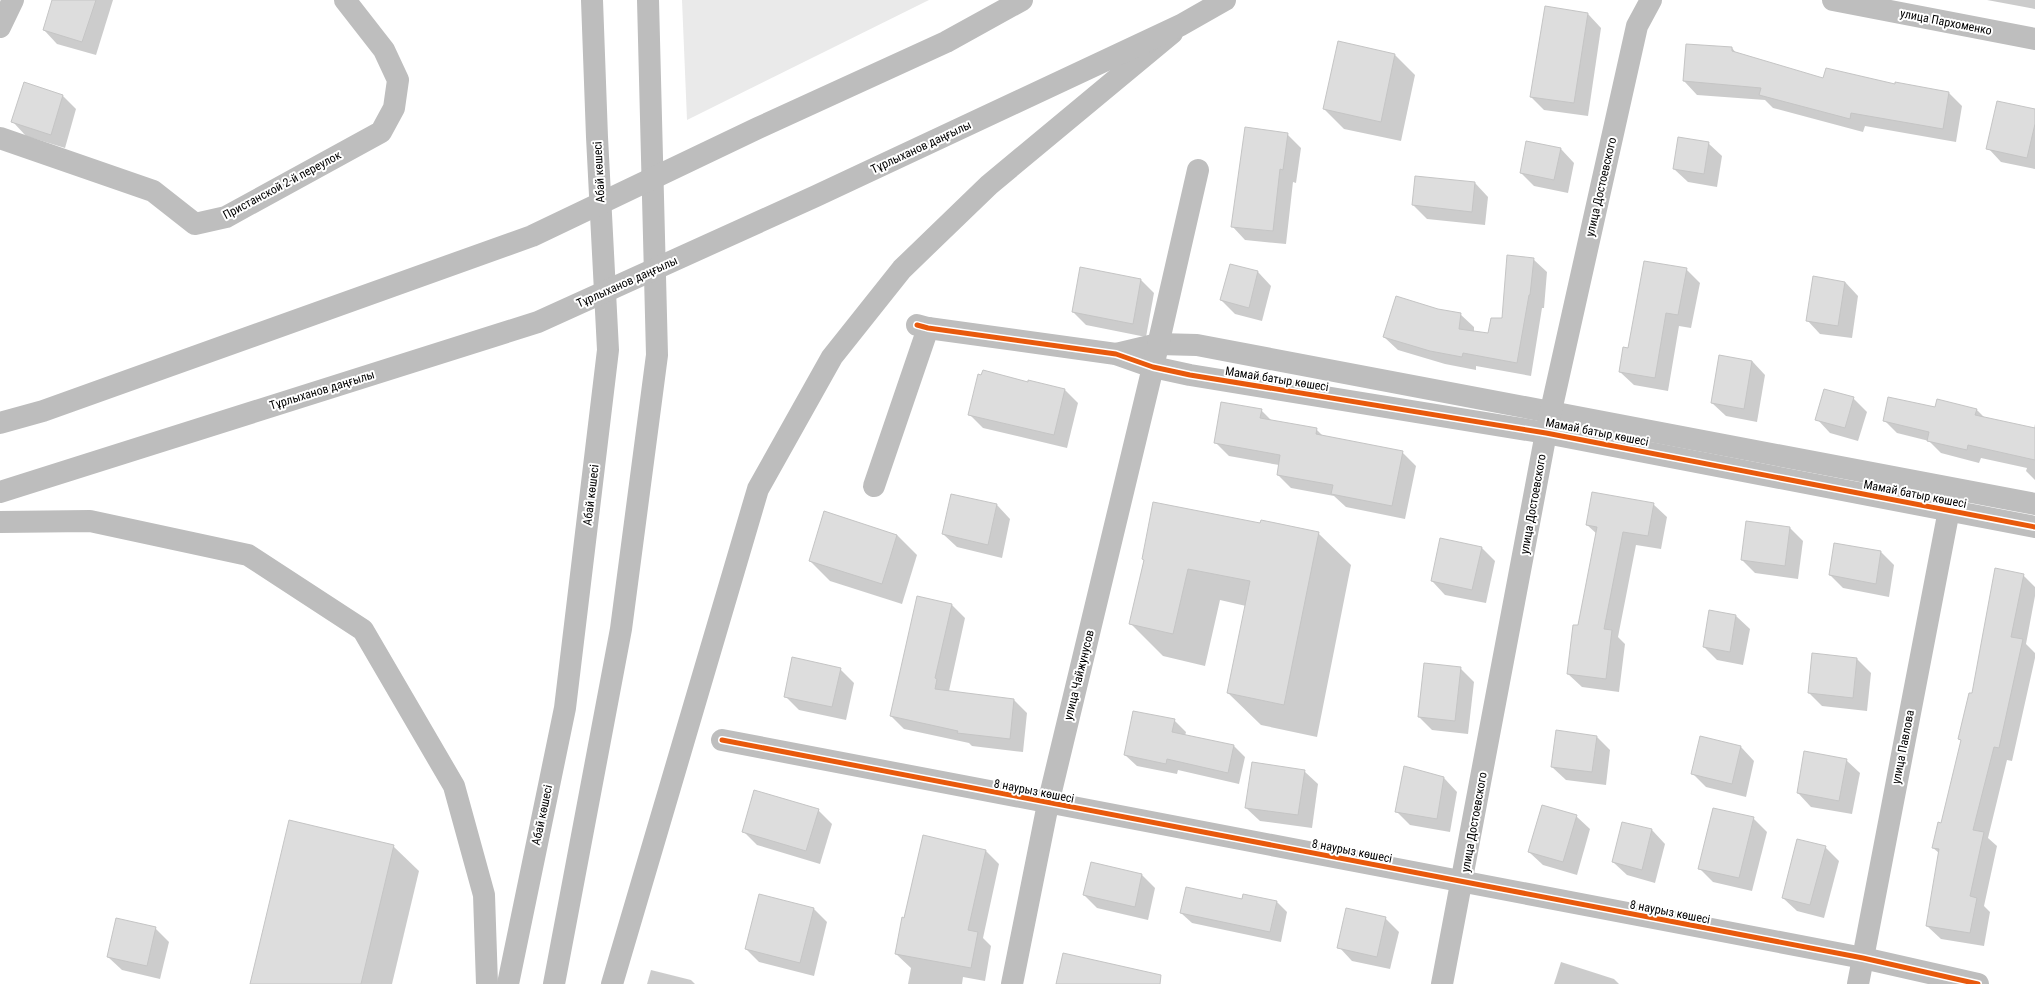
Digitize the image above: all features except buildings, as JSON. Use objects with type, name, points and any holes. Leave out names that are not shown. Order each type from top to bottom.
[{"type":"main road","name":"Абай көшесі","points":[[508,984],[565,708],[608,350],[597,137],[592,0]]},
{"type":"main road","points":[[554,984],[621,629],[657,355],[648,0]]},
{"type":"main road","points":[[946,42],[1000,0]]},
{"type":"main road","points":[[0,423],[43,411],[532,236],[758,128],[946,42],[1022,0]]},
{"type":"main road","name":"Тұрлыханов даңғылы","points":[[0,492],[538,322],[816,196],[1182,25],[1225,0]]},
{"type":"main road","points":[[612,984],[758,488],[832,357],[902,270],[989,185],[1182,25]]},
{"type":"main road","points":[[0,522],[90,521],[248,555],[363,630],[454,786],[484,895],[487,984]]},
{"type":"street","points":[[0,27],[13,0]]},
{"type":"street","name":"Пристанской 2-й переулок","points":[[0,138],[153,191],[195,224],[226,217],[381,132],[394,108],[398,80],[384,50],[345,0]]},
{"type":"street","name":"улица Достоевского","points":[[1442,984],[1550,411],[1637,26],[1650,0]]},
{"type":"street","name":"улица Пархоменко","points":[[1833,0],[2035,39]]},
{"type":"street","name":"улица Чайжунусов","points":[[1012,984],[1048,804],[1153,367],[1198,170]]},
{"type":"street","points":[[874,486],[922,326],[1116,354]]},
{"type":"street","name":"Мамай батыр көшесі","points":[[1116,354],[1158,344],[1197,345],[2035,504]]},
{"type":"street","name":"Мамай батыр көшесі","points":[[1116,354],[1153,367],[1546,433],[2035,527]]},
{"type":"street","name":"улица Павлова","points":[[1858,984],[1949,510]]},
{"type":"street","name":"8 наурыз көшесі","points":[[722,740],[1048,804],[1863,958],[1978,984]]},
{"type":"shaded area","points":[[682,0],[929,0],[687,120]]},
{"type":"cycle path","points":[[917,325],[928,328],[1116,354],[1153,367],[1190,375],[1546,433],[2035,527]]},
{"type":"cycle path","points":[[722,740],[1863,958],[1978,984]]}]
